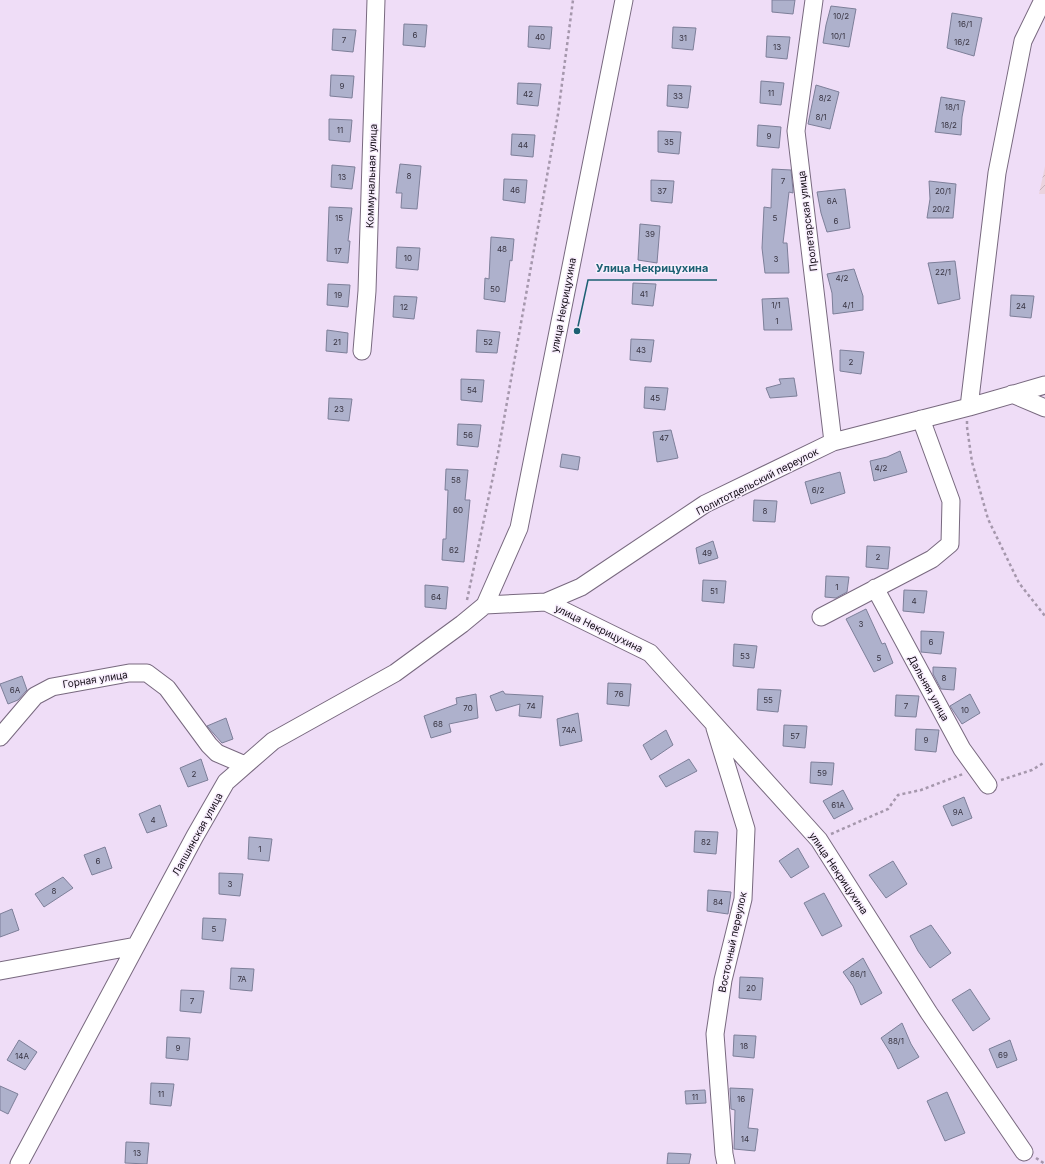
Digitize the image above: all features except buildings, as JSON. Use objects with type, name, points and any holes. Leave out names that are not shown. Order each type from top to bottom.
[{"type":"street","name":"Коммунальная улица","points":[[362,351],[367,291],[376,0]]},
{"type":"street","name":"улица Некрицухина","points":[[485,604],[519,528],[624,0]]},
{"type":"street","name":"Пролетарская улица","points":[[814,0],[796,131],[833,442]]},
{"type":"street","points":[[968,407],[997,173],[1023,41],[1043,0]]},
{"type":"street","name":"Политотдельский переулок","points":[[485,604],[546,602],[581,587],[706,504],[833,442],[968,407],[1045,384]]},
{"type":"street","points":[[1012,394],[1045,408]]},
{"type":"street","points":[[821,617],[932,559],[950,544],[951,502],[921,419]]},
{"type":"street","name":"Дальняя улица","points":[[875,588],[962,749],[988,785]]},
{"type":"street","name":"улица Некрицухина","points":[[546,602],[650,653],[819,840],[929,1012],[1024,1152]]},
{"type":"street","name":"Лапшинская улица","points":[[19,1164],[226,782],[273,741],[395,673],[462,624],[485,604]]},
{"type":"street","name":"Горная улица","points":[[0,737],[35,696],[52,687],[129,673],[148,673],[167,688],[209,745],[217,752],[245,765]]},
{"type":"street","name":"Восточный переулок","points":[[714,724],[746,829],[744,899],[723,980],[715,1034],[726,1164]]},
{"type":"street","points":[[0,971],[136,946]]},
{"type":"path","points":[[467,600],[498,453],[556,121],[573,0]]},
{"type":"path","points":[[968,407],[967,427],[972,462],[988,519],[1019,583],[1045,616]]},
{"type":"path","points":[[988,785],[1032,770],[1045,762]]},
{"type":"path","points":[[819,840],[888,809],[898,796],[921,790],[977,769]]},
{"type":"shaded area","points":[[1045,166],[1045,194],[1039,194]]},
{"type":"place","name":"Улица Некрицухина","points":[[577,331]]}]
